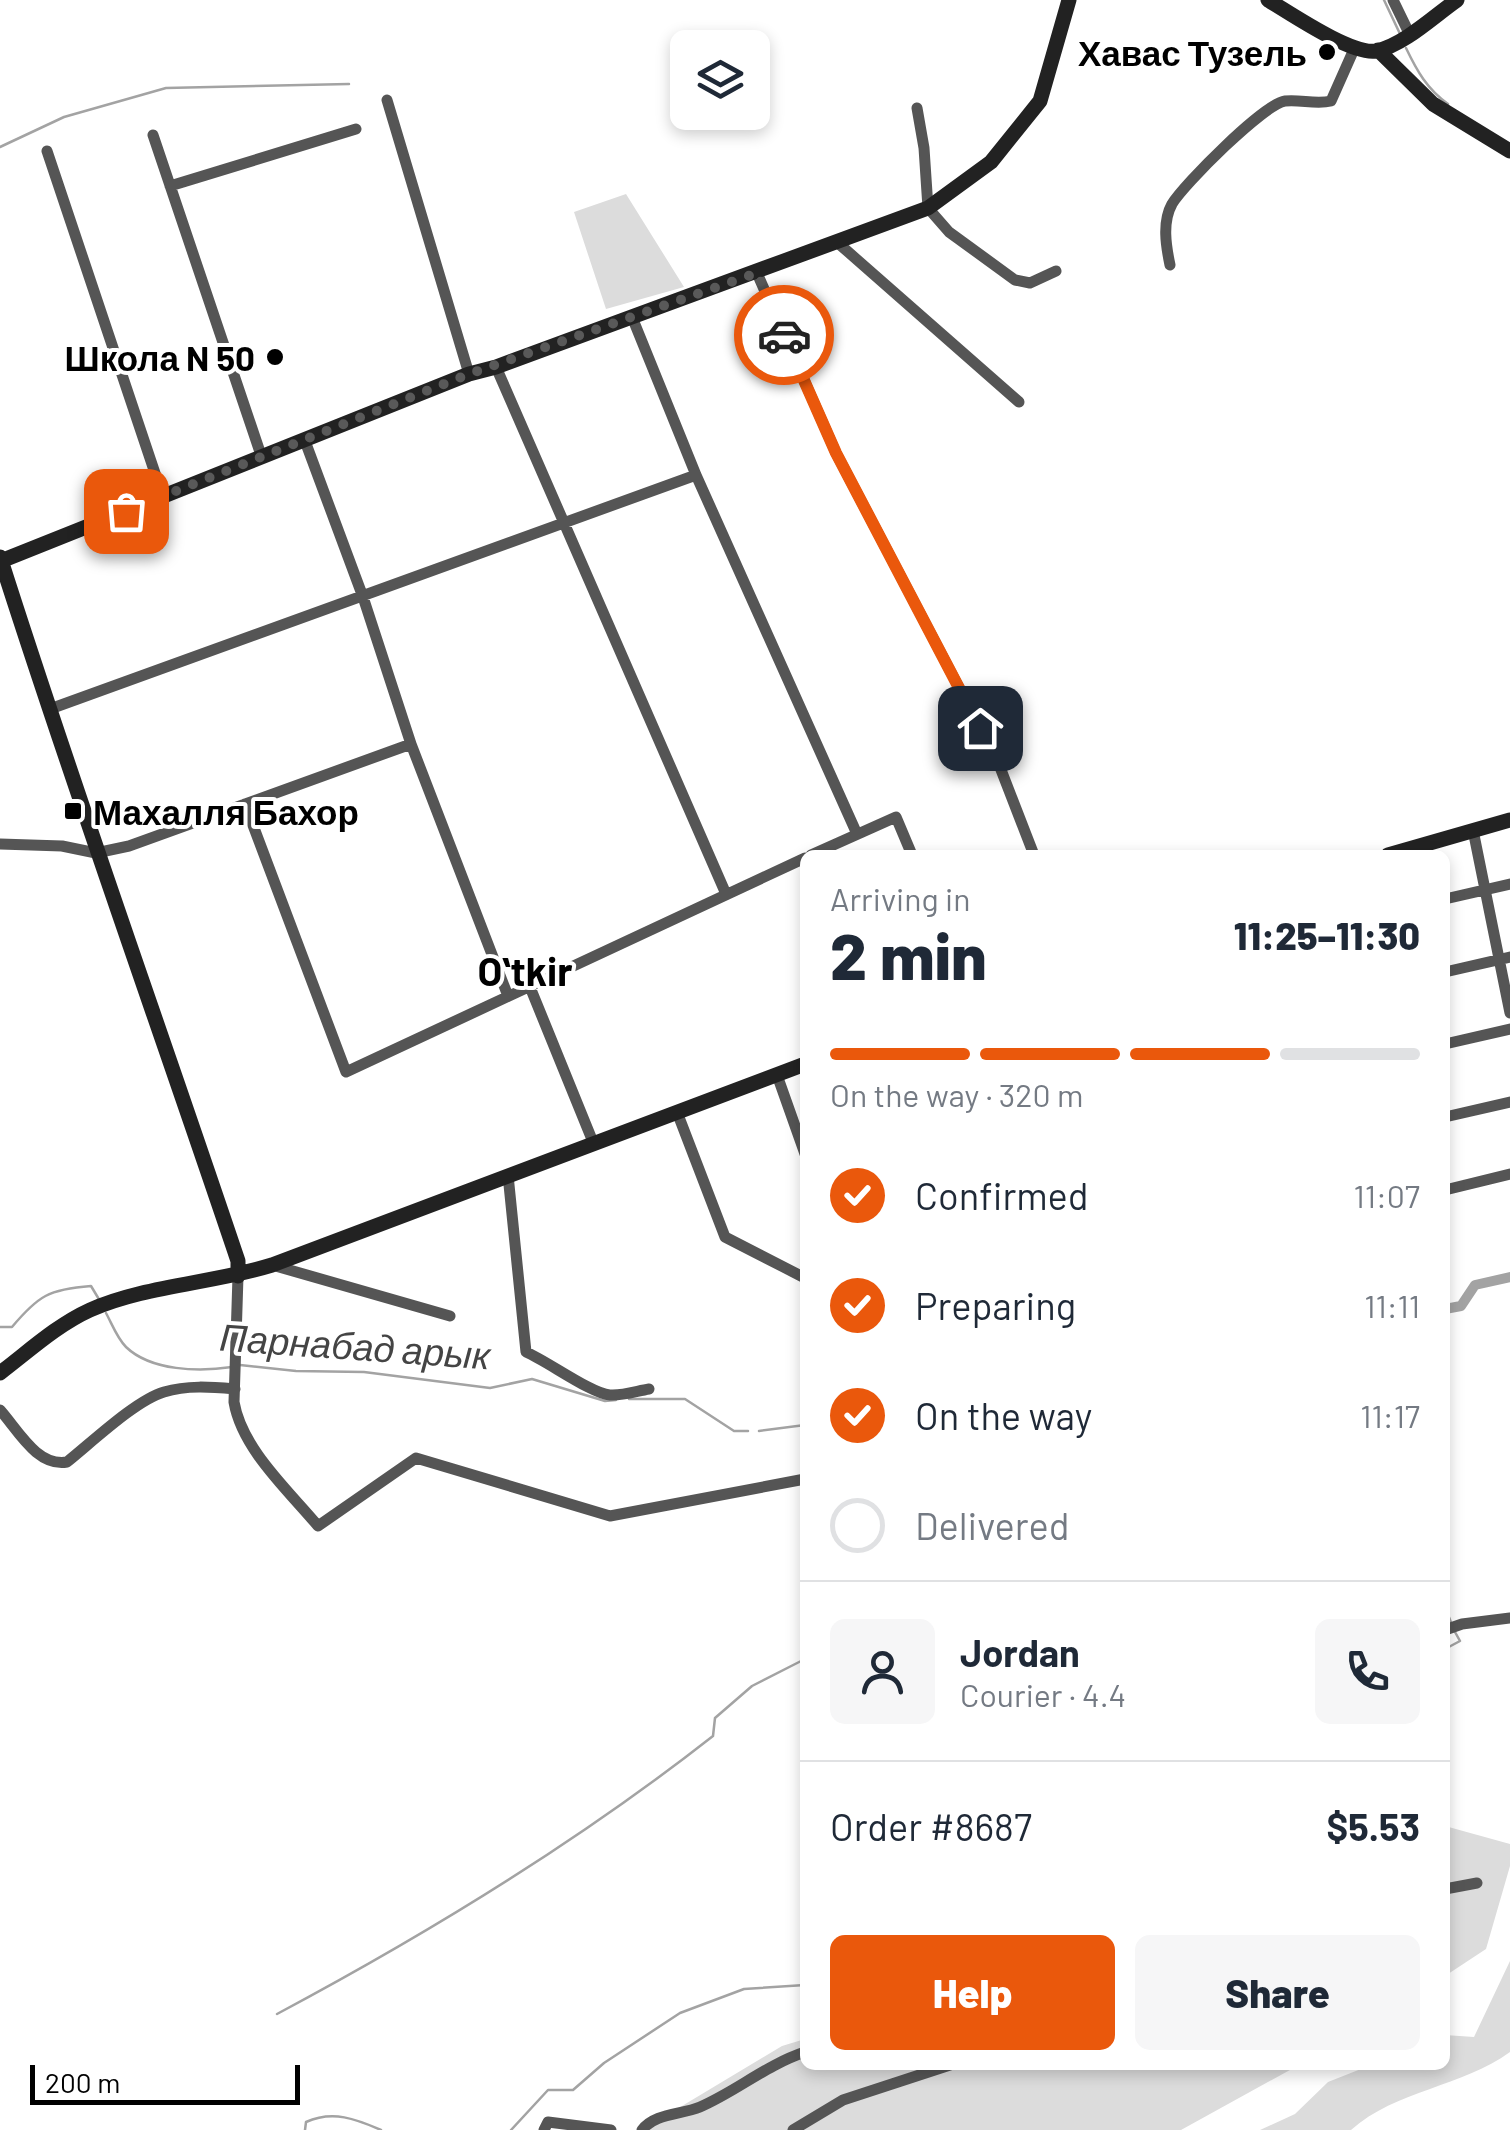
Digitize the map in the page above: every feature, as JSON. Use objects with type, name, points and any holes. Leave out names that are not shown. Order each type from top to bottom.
[{"type":"street","points":[[800,1480],[610,1516],[416,1458],[318,1526],[244,1432],[235,1410],[238,1261],[96,852],[1,559],[469,374],[928,208],[992,162],[1040,101],[1068,0]]},
{"type":"street","points":[[1268,0],[1354,48],[1378,50],[1457,0]]},
{"type":"street","points":[[1393,0],[1402,37]]},
{"type":"street","points":[[1170,265],[1165,238],[1170,207],[1192,179],[1258,115],[1283,101],[1331,101],[1354,48]]},
{"type":"street","points":[[1378,50],[1433,104],[1510,151]]},
{"type":"street","points":[[387,100],[469,374]]},
{"type":"street","points":[[917,108],[928,208],[949,232],[1016,280],[1030,283],[1056,270]]},
{"type":"street","points":[[170,186],[356,129]]},
{"type":"street","points":[[153,135],[262,458]]},
{"type":"street","points":[[47,151],[163,496]]},
{"type":"street","points":[[838,243],[1019,402]]},
{"type":"street","points":[[757,273],[836,453],[998,762],[1032,850]]},
{"type":"street","points":[[632,317],[696,476],[856,834]]},
{"type":"street","points":[[496,367],[726,894]]},
{"type":"street","points":[[305,441],[363,597],[411,744],[508,996]]},
{"type":"street","points":[[50,709],[696,476]]},
{"type":"street","points":[[0,844],[62,846],[96,852],[130,846],[411,744]]},
{"type":"street","points":[[245,804],[346,1072],[800,860]]},
{"type":"street","points":[[821,850],[896,817],[910,850]]},
{"type":"street","points":[[1405,850],[1510,820]]},
{"type":"street","points":[[1473,830],[1503,958],[1510,1014]]},
{"type":"street","points":[[1450,899],[1510,884]]},
{"type":"street","points":[[1450,971],[1503,958]]},
{"type":"street","points":[[530,986],[593,1142]]},
{"type":"street","points":[[1450,1043],[1510,1029]]},
{"type":"street","points":[[0,1372],[66,1322],[92,1309],[272,1265],[800,1066]]},
{"type":"street","points":[[777,1075],[800,1140]]},
{"type":"street","points":[[1450,1116],[1510,1102]]},
{"type":"street","points":[[678,1112],[725,1237],[800,1275]]},
{"type":"street","points":[[1450,1189],[1510,1174]]},
{"type":"street","points":[[508,1175],[526,1352],[558,1366],[598,1392],[611,1395],[650,1390]]},
{"type":"street","points":[[272,1265],[450,1316]]},
{"type":"street","points":[[0,1410],[40,1457],[64,1463],[160,1392],[192,1386],[235,1389]]},
{"type":"street","points":[[1450,1628],[1510,1618]]},
{"type":"street","points":[[1450,1887],[1478,1883]]},
{"type":"street","points":[[642,2130],[648,2121],[699,2108],[777,2061],[800,2054]]},
{"type":"street","points":[[794,2130],[842,2100],[935,2070]]},
{"type":"street","points":[[544,2130],[548,2122],[612,2130]]},
{"type":"shaded area","points":[[626,194],[684,287],[606,309],[574,212]]},
{"type":"shaded area","points":[[1450,1827],[1510,1844],[1510,1866],[1486,1949],[1450,1973]]},
{"type":"shaded area","points":[[1510,1961],[1510,2052],[1471,2073],[1388,2106],[1351,2130],[1260,2130],[1295,2114],[1328,2082],[1358,2070],[1450,2070],[1450,2035],[1474,2037]]},
{"type":"shaded area","points":[[800,2041],[800,2070],[1290,2070],[1181,2130],[642,2130],[782,2046]]},
{"type":"waterway","points":[[1384,0],[1401,36]]},
{"type":"waterway","points":[[1406,48],[1423,79],[1448,104]]},
{"type":"waterway","points":[[0,147],[64,117],[166,88],[349,84]]},
{"type":"waterway","name":"Парнабад арык","points":[[1450,1308],[1461,1306],[1475,1285],[1510,1277]]},
{"type":"waterway","name":"Парнабад арык","points":[[0,1327],[12,1327],[37,1301],[65,1289],[91,1286],[100,1301]]},
{"type":"waterway","name":"Парнабад арык","points":[[106,1313],[123,1343],[148,1361],[191,1369],[232,1367]]},
{"type":"waterway","name":"Парнабад арык","points":[[240,1365],[364,1372],[490,1388],[532,1379],[605,1401],[616,1400]]},
{"type":"waterway","name":"Парнабад арык","points":[[629,1399],[685,1399],[734,1431],[748,1431]]},
{"type":"waterway","name":"Парнабад арык","points":[[759,1431],[800,1426]]},
{"type":"waterway","points":[[1450,1620],[1452,1625]]},
{"type":"waterway","points":[[1450,1646],[1460,1641],[1455,1632]]},
{"type":"waterway","points":[[277,2014],[446,1918],[556,1849],[713,1736],[715,1718],[752,1686],[800,1662]]},
{"type":"waterway","points":[[511,2130],[548,2090],[573,2090],[604,2063],[680,2013],[744,1989],[800,1985]]},
{"type":"waterway","points":[[305,2130],[306,2122],[335,2116],[381,2130]]},
{"type":"way so far","points":[[126,511],[469,374],[757,273],[784,335]]},
{"type":"place","name":"Хавас Тузель","points":[[1327,52]]},
{"type":"place","name":"Школа N 50","points":[[275,357]]},
{"type":"place","name":"Махалля Бахор","points":[[73,811]]},
{"type":"district","name":"Oʻtkir","points":[[525,970]]},
{"type":"route","points":[[784,335],[836,453],[980,728]]}]
